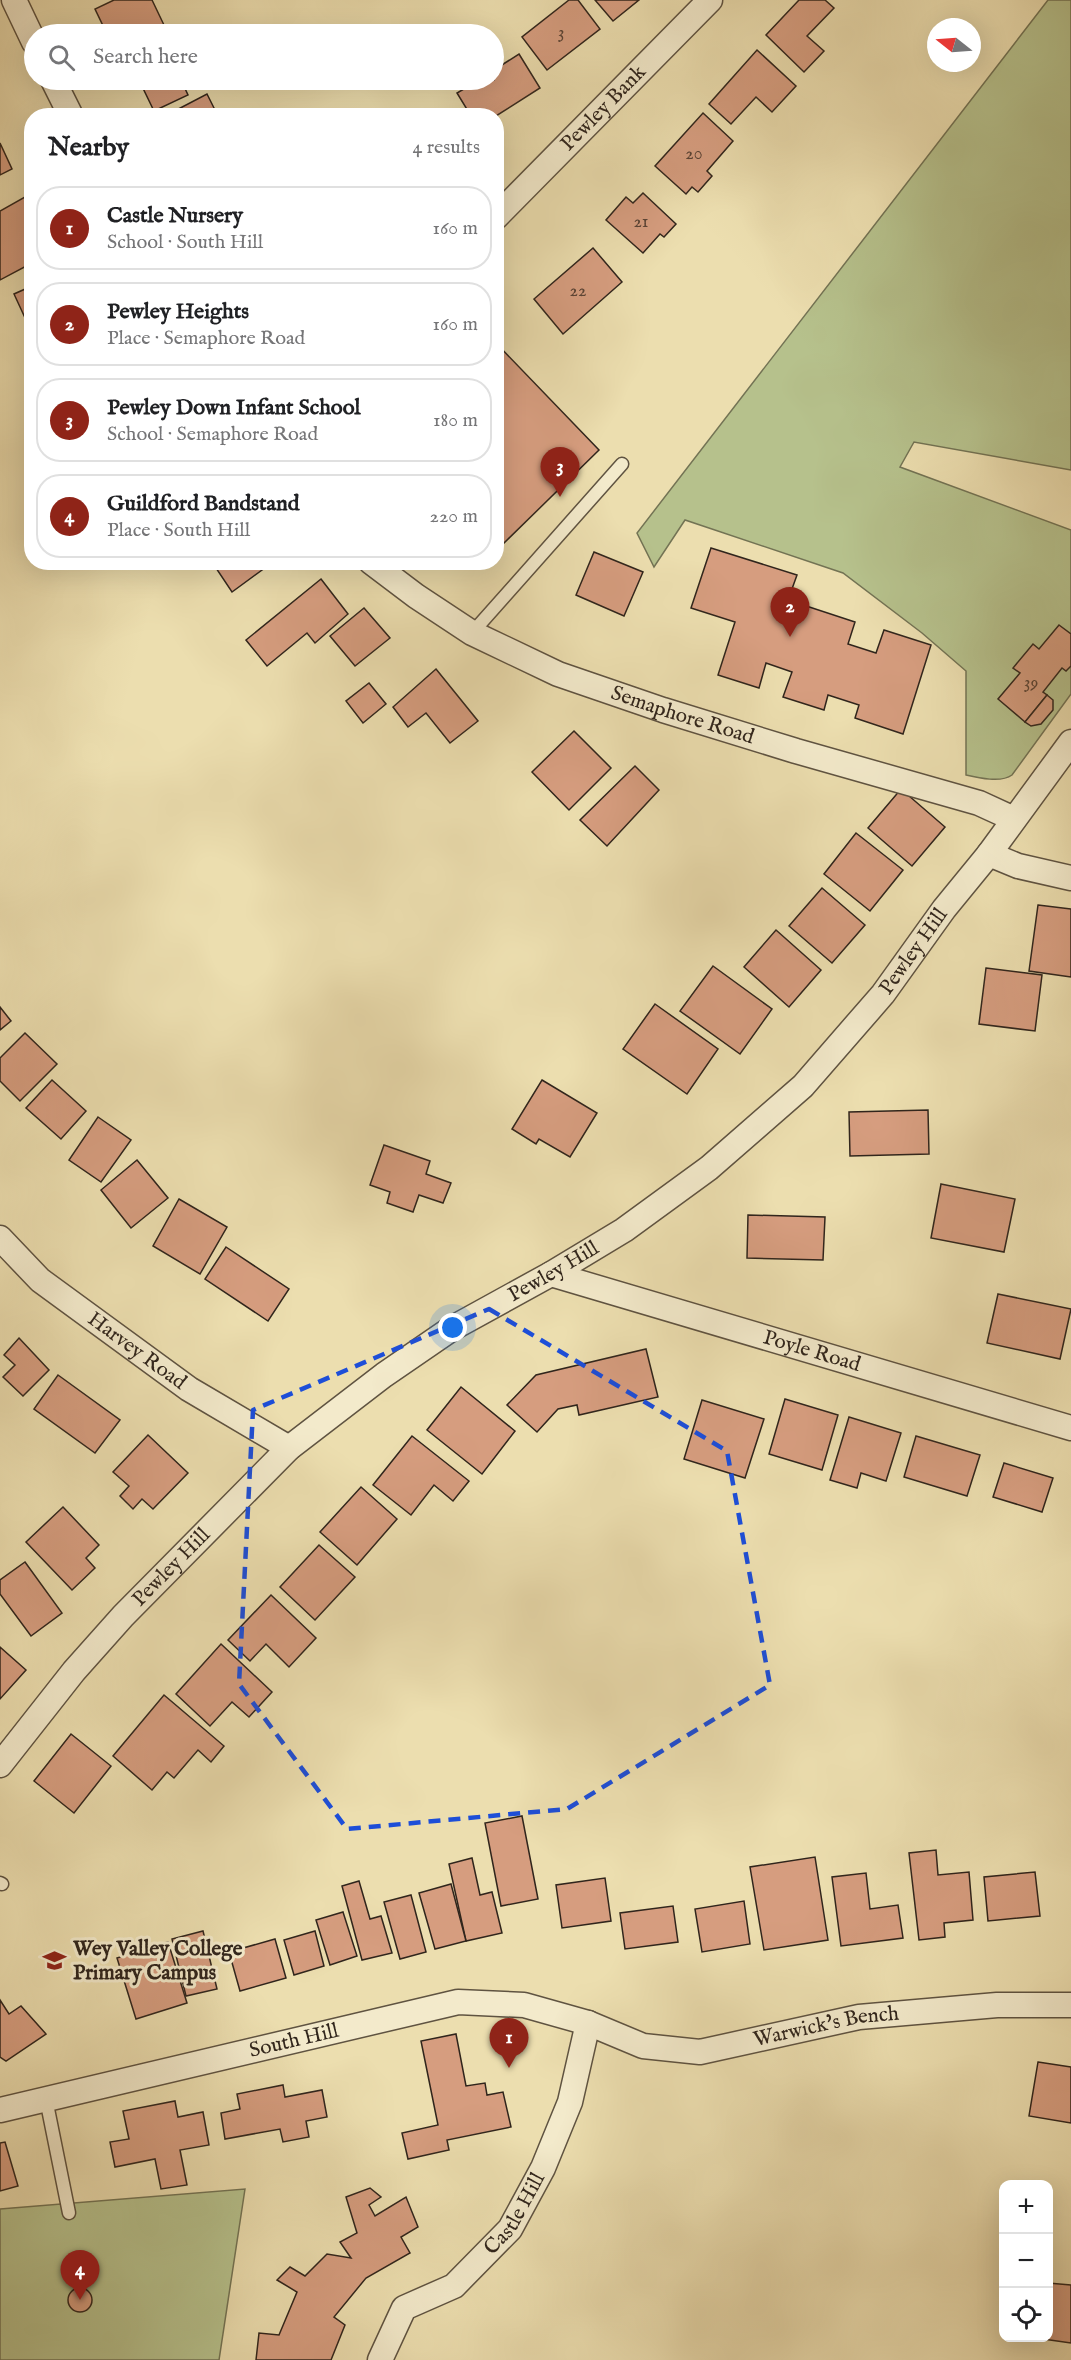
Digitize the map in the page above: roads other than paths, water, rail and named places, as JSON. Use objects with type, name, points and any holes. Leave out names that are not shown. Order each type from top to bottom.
[{"type":"street","points":[[14,0],[25,24]]},
{"type":"street","name":"Pewley Bank","points":[[504,209],[710,0]]},
{"type":"street","points":[[58,90],[67,108]]},
{"type":"street","name":"Semaphore Road","points":[[382,570],[472,633],[558,674],[796,752],[979,803],[1014,819]]},
{"type":"street","name":"Pewley Hill","points":[[0,1765],[74,1671],[123,1616],[289,1448],[384,1375],[451,1329],[551,1274],[624,1230],[709,1168],[803,1086],[882,994],[1071,742]]},
{"type":"street","points":[[989,854],[1018,866],[1071,878]]},
{"type":"street","name":"Harvey Road","points":[[0,1238],[40,1280],[189,1389],[289,1448]]},
{"type":"street","name":"Poyle Road","points":[[551,1274],[1071,1428]]},
{"type":"street","name":"South Hill","points":[[0,2110],[458,2002],[524,2005],[588,2023]]},
{"type":"street","name":"Warwick's Bench","points":[[588,2023],[643,2046],[700,2052],[859,2017],[997,2005],[1071,2005]]},
{"type":"street","name":"Castle Hill","points":[[380,2360],[404,2308],[454,2286],[510,2229],[543,2168],[570,2102],[588,2023]]},
{"type":"lane","points":[[472,633],[622,464]]},
{"type":"lane","points":[[46,2099],[69,2213]]},
{"type":"place","name":"Pewley Down Infant School","points":[[560,497]]},
{"type":"place","name":"Pewley Heights","points":[[790,637]]},
{"type":"place","name":"Wey Valley College Primary Campus","points":[[55,1961]]},
{"type":"place","name":"Castle Nursery","points":[[509,2068]]},
{"type":"place","name":"Guildford Bandstand","points":[[80,2300]]}]
